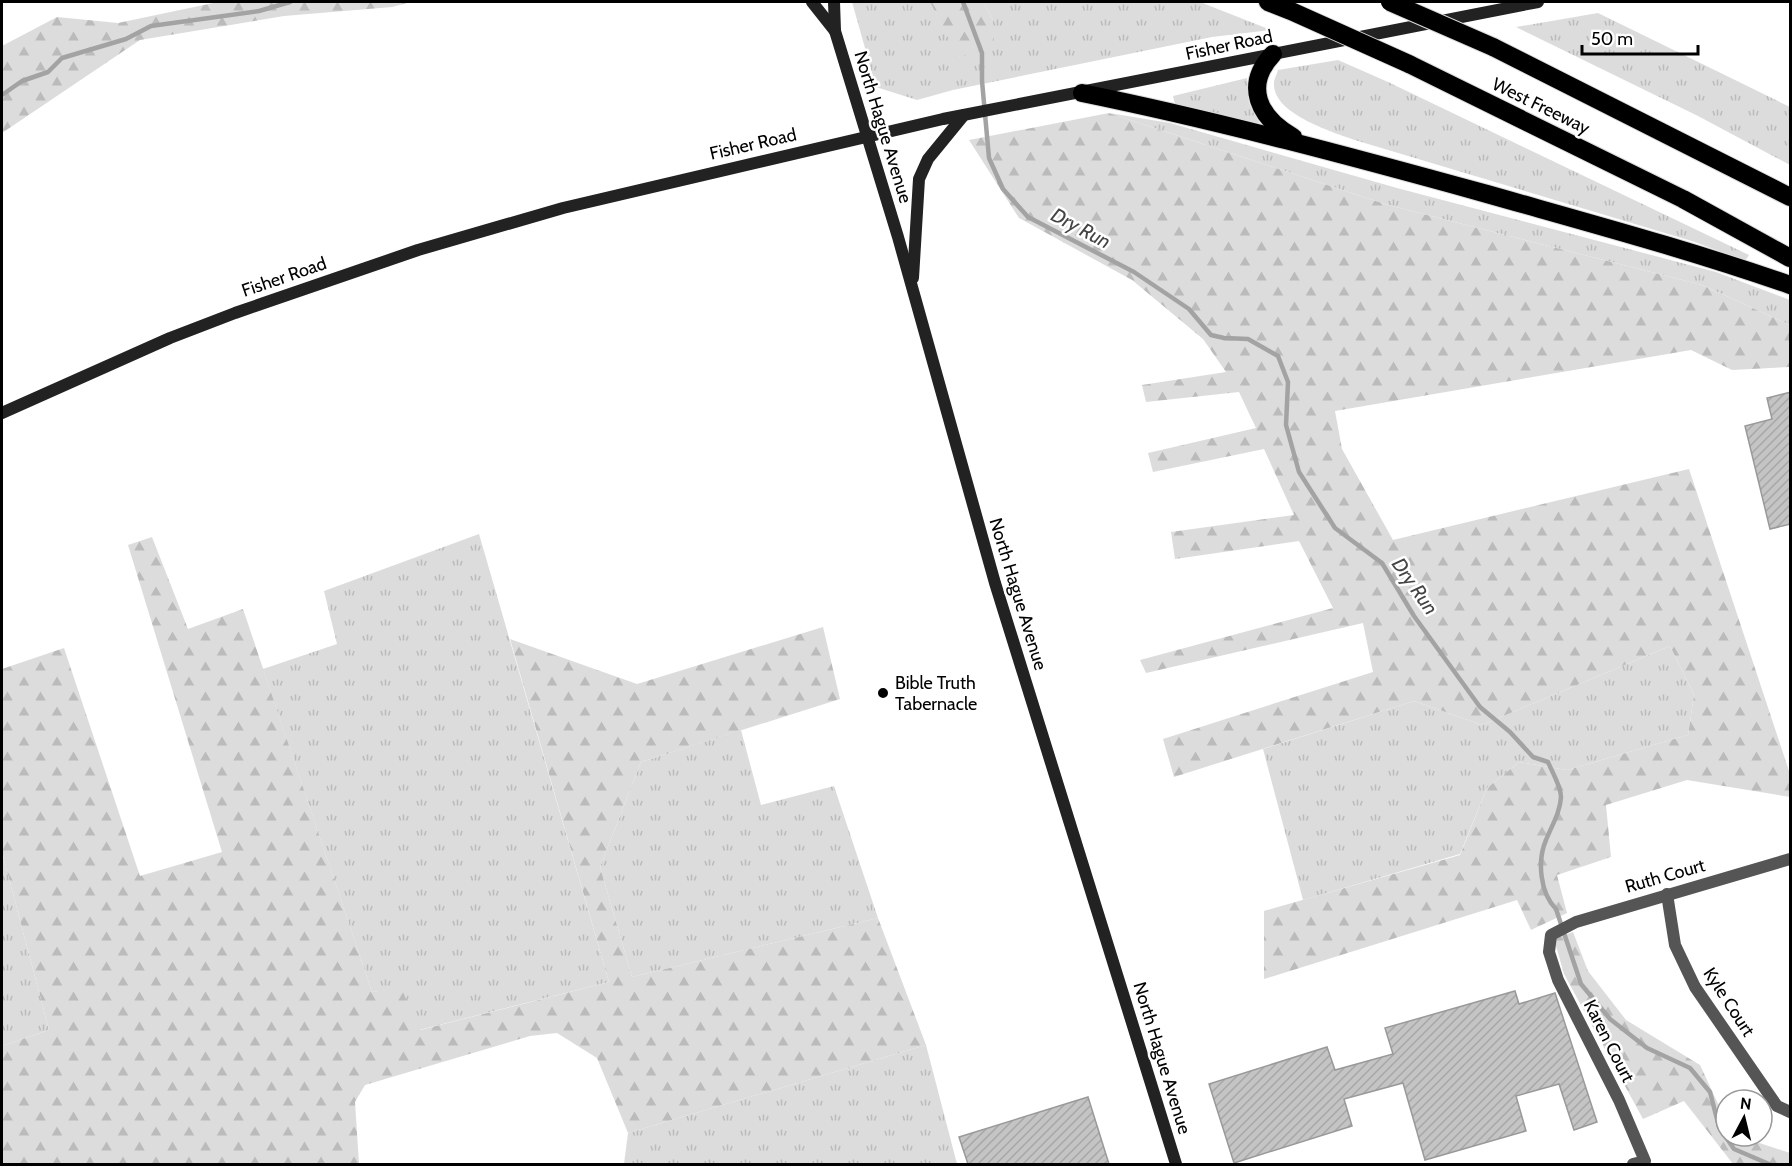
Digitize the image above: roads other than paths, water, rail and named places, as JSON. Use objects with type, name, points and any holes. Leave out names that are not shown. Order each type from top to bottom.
[{"type":"highway","name":"West Freeway","points":[[1268,2],[1409,64],[1683,199],[1791,258]]},
{"type":"highway","name":"West Freeway","points":[[1390,2],[1493,47],[1791,197]]},
{"type":"highway","points":[[1273,54],[1260,71],[1257,93],[1260,103],[1272,122],[1305,144]]},
{"type":"highway","points":[[1083,93],[1305,144],[1641,237],[1716,259],[1791,285]]},
{"type":"main road","name":"North Hague Avenue","points":[[812,2],[835,31]]},
{"type":"main road","name":"North Hague Avenue","points":[[834,2],[835,31],[868,136],[995,583],[1176,1164]]},
{"type":"main road","name":"Fisher Road","points":[[2,413],[170,338],[235,313],[418,250],[563,208],[964,115],[1538,2]]},
{"type":"main road","points":[[912,291],[919,179],[928,159],[964,115]]},
{"type":"street","name":"Ruth Court","points":[[1551,935],[1576,922],[1791,859]]},
{"type":"street","name":"Kyle Court","points":[[1667,894],[1675,945],[1695,987],[1777,1106],[1791,1112]]},
{"type":"street","name":"Karen Court","points":[[1551,935],[1549,952],[1558,980],[1619,1100],[1639,1163]]},
{"type":"waterway","name":"Dry Run","points":[[2,95],[22,81],[48,72],[62,58],[126,39],[151,26],[259,11],[290,2]]},
{"type":"waterway","name":"Dry Run","points":[[963,2],[982,53],[982,81],[989,158],[1003,189],[1028,217],[1134,272],[1189,309],[1211,335],[1248,339],[1278,356],[1288,382],[1286,425],[1299,472],[1335,528],[1382,563],[1414,616],[1480,707],[1510,732],[1533,757],[1548,762],[1561,797],[1557,814],[1543,848],[1541,867],[1543,886],[1556,909],[1581,984],[1610,1019],[1647,1048],[1690,1068],[1710,1092],[1719,1127],[1734,1149],[1769,1164]]},
{"type":"place","name":"Bible Truth Tabernacle","points":[[883,693]]}]
